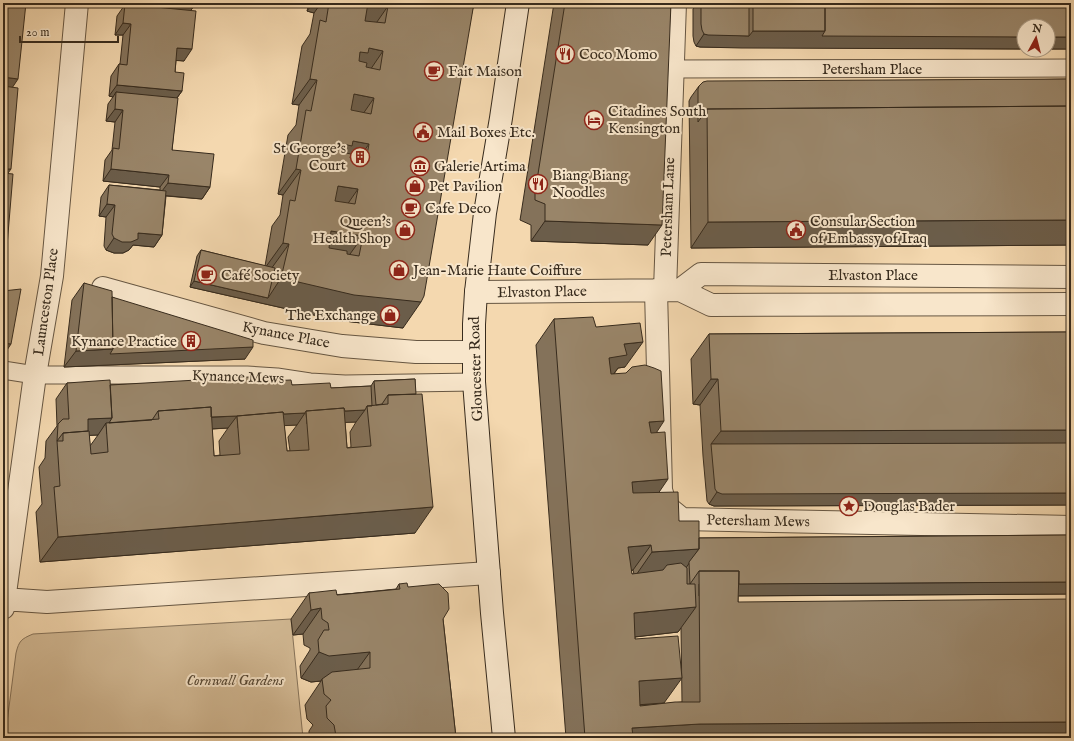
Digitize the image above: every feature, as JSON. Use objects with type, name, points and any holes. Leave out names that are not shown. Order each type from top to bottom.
[{"type":"street","name":"Launceston Place","points":[[3,602],[35,375],[52,276],[77,3]]},
{"type":"street","name":"Gloucester Road","points":[[504,738],[489,573],[473,352],[476,292],[485,213],[518,3]]},
{"type":"street","name":"Petersham Lane","points":[[667,290],[675,3]]},
{"type":"street","name":"Elvaston Place","points":[[667,290],[701,274],[1071,277]]},
{"type":"street","name":"Kynance Place","points":[[103,288],[264,332],[342,346],[416,352],[473,352]]},
{"type":"street","name":"Elvaston Place","points":[[476,292],[667,290],[711,305],[1071,304]]},
{"type":"street","name":"Petersham Mews","points":[[667,290],[661,490],[666,506],[682,519],[1071,527]]},
{"type":"street","points":[[3,602],[47,602],[489,573]]},
{"type":"lane","name":"Petersham Place","points":[[672,69],[1071,68]]},
{"type":"lane","name":"Kynance Mews","points":[[3,370],[35,375],[247,375],[277,377],[310,382],[345,384],[474,382]]},
{"type":"green space","name":"Cornwall Gardens","points":[[291,619],[303,738],[5,738],[16,653],[21,641],[33,634]]},
{"type":"building","points":[[3,3],[26,3],[18,79],[3,77]]},
{"type":"building","name":"St George's Court","points":[[329,3],[368,3],[474,3],[424,296],[421,302],[354,295],[281,278],[289,244],[283,243],[290,200],[295,201],[301,170],[296,169],[306,110],[311,111],[317,80],[310,79],[320,20],[326,22]],"holes":[[[368,3],[388,6],[385,23],[365,21]],[[369,48],[383,51],[380,70],[366,67],[367,63],[359,61],[360,52],[368,53]],[[354,94],[374,98],[371,114],[351,110]],[[353,141],[369,144],[366,161],[350,158],[351,154],[341,152],[343,144],[352,146]],[[338,186],[358,189],[355,204],[335,201]],[[331,231],[363,236],[359,256],[347,254],[347,251],[329,248]]]},
{"type":"building","name":"Citadines South Kensington","points":[[565,3],[671,3],[662,225],[545,221],[545,204],[535,200]]},
{"type":"building","points":[[701,3],[749,3],[749,36],[704,34],[701,24]]},
{"type":"building","points":[[753,3],[825,3],[825,31],[753,31]]},
{"type":"building","points":[[825,3],[1071,3],[1071,37],[1056,37],[1056,18],[1016,18],[1016,37],[822,36],[825,31]]},
{"type":"building","points":[[125,4],[196,11],[192,49],[177,48],[175,72],[184,73],[182,91],[117,85],[119,64],[127,65],[131,24],[123,23]]},
{"type":"building","points":[[1071,79],[1071,106],[707,109],[698,122],[698,89],[703,82],[707,81]]},
{"type":"building","points":[[3,86],[18,88],[11,169],[3,169]]},
{"type":"building","points":[[116,92],[178,98],[172,150],[214,154],[210,187],[168,183],[169,175],[111,169],[113,148],[119,149],[123,110],[115,109]]},
{"type":"building","points":[[1071,106],[1071,220],[708,222],[707,109]]},
{"type":"building","points":[[3,173],[13,174],[6,258],[3,257]]},
{"type":"building","points":[[109,185],[166,191],[162,235],[138,233],[138,239],[131,242],[122,242],[114,238],[112,234],[115,205],[107,204]]},
{"type":"building","points":[[201,250],[275,268],[268,298],[194,281]]},
{"type":"building","points":[[84,283],[112,291],[113,349],[76,351]]},
{"type":"building","points":[[21,289],[11,344],[3,343],[3,291]]},
{"type":"building","points":[[112,297],[253,340],[253,347],[110,354],[113,349]]},
{"type":"building","points":[[593,317],[596,327],[640,323],[643,342],[624,344],[627,355],[609,358],[611,374],[626,373],[632,367],[645,365],[661,371],[664,421],[649,422],[651,433],[665,432],[668,479],[632,482],[633,493],[678,492],[679,521],[699,521],[699,549],[652,552],[651,545],[628,547],[632,574],[663,570],[667,565],[681,563],[687,568],[687,584],[695,584],[696,607],[634,613],[635,639],[678,636],[682,678],[639,681],[640,706],[675,702],[700,702],[699,571],[739,571],[738,602],[1071,599],[1071,722],[700,724],[632,728],[633,737],[585,738],[554,319]]},
{"type":"building","points":[[1071,332],[1071,430],[721,431],[718,379],[711,379],[709,334]]},
{"type":"building","points":[[3,374],[6,375],[3,388]]},
{"type":"building","points":[[267,376],[268,381],[291,380],[292,385],[330,383],[331,388],[371,386],[372,406],[367,406],[365,410],[345,411],[344,408],[306,411],[305,413],[284,414],[283,412],[211,417],[211,407],[158,411],[152,420],[109,423],[112,418],[110,385]]},
{"type":"building","points":[[415,379],[416,394],[388,395],[382,404],[376,405],[374,381]]},
{"type":"building","points":[[110,380],[112,418],[88,419],[88,431],[63,433],[57,441],[58,424],[63,419],[69,419],[67,383]]},
{"type":"building","points":[[422,394],[433,507],[58,537],[54,487],[60,486],[57,441],[63,441],[63,433],[89,431],[91,454],[108,452],[106,423],[159,419],[158,411],[211,407],[214,456],[240,454],[237,416],[283,412],[287,451],[309,450],[306,411],[344,408],[347,448],[371,446],[367,406],[388,404],[388,395]]},
{"type":"building","points":[[1071,443],[1071,493],[722,494],[717,492],[715,489],[711,444]]},
{"type":"building","points":[[1071,535],[1071,582],[739,584],[739,571],[699,571],[690,584],[689,562],[699,549],[699,538]]},
{"type":"building","points":[[407,583],[408,587],[439,584],[448,593],[449,609],[443,619],[456,738],[334,738],[336,736],[334,725],[327,718],[326,706],[331,700],[324,694],[322,679],[332,672],[370,668],[370,652],[329,656],[319,652],[318,640],[324,630],[329,630],[328,623],[322,619],[321,608],[311,610],[309,593],[336,590],[337,595],[400,589],[399,584]]},
{"type":"place","name":"Coco Momo","points":[[565,54]]},
{"type":"place","name":"Fait Maison","points":[[434,71]]},
{"type":"place","name":"Citadines South Kensington","points":[[594,120]]},
{"type":"place","name":"Mail Boxes Etc.","points":[[423,132]]},
{"type":"place","name":"St George's Court","points":[[360,157]]},
{"type":"place","name":"Galerie Artima","points":[[420,166]]},
{"type":"place","name":"Biang Biang Noodles","points":[[538,184]]},
{"type":"place","name":"Pet Pavilion","points":[[415,186]]},
{"type":"place","name":"Cafe Deco","points":[[411,208]]},
{"type":"place","name":"Queen's Health Shop","points":[[405,230]]},
{"type":"place","name":"Consular Section of Embassy of Iraq","points":[[796,230]]},
{"type":"place","name":"Jean-Marie Haute Coiffure","points":[[399,270]]},
{"type":"place","name":"Café Society","points":[[207,275]]},
{"type":"place","name":"The Exchange","points":[[390,315]]},
{"type":"place","name":"Kynance Practice","points":[[191,341]]},
{"type":"place","name":"Douglas Bader","points":[[849,506]]}]
